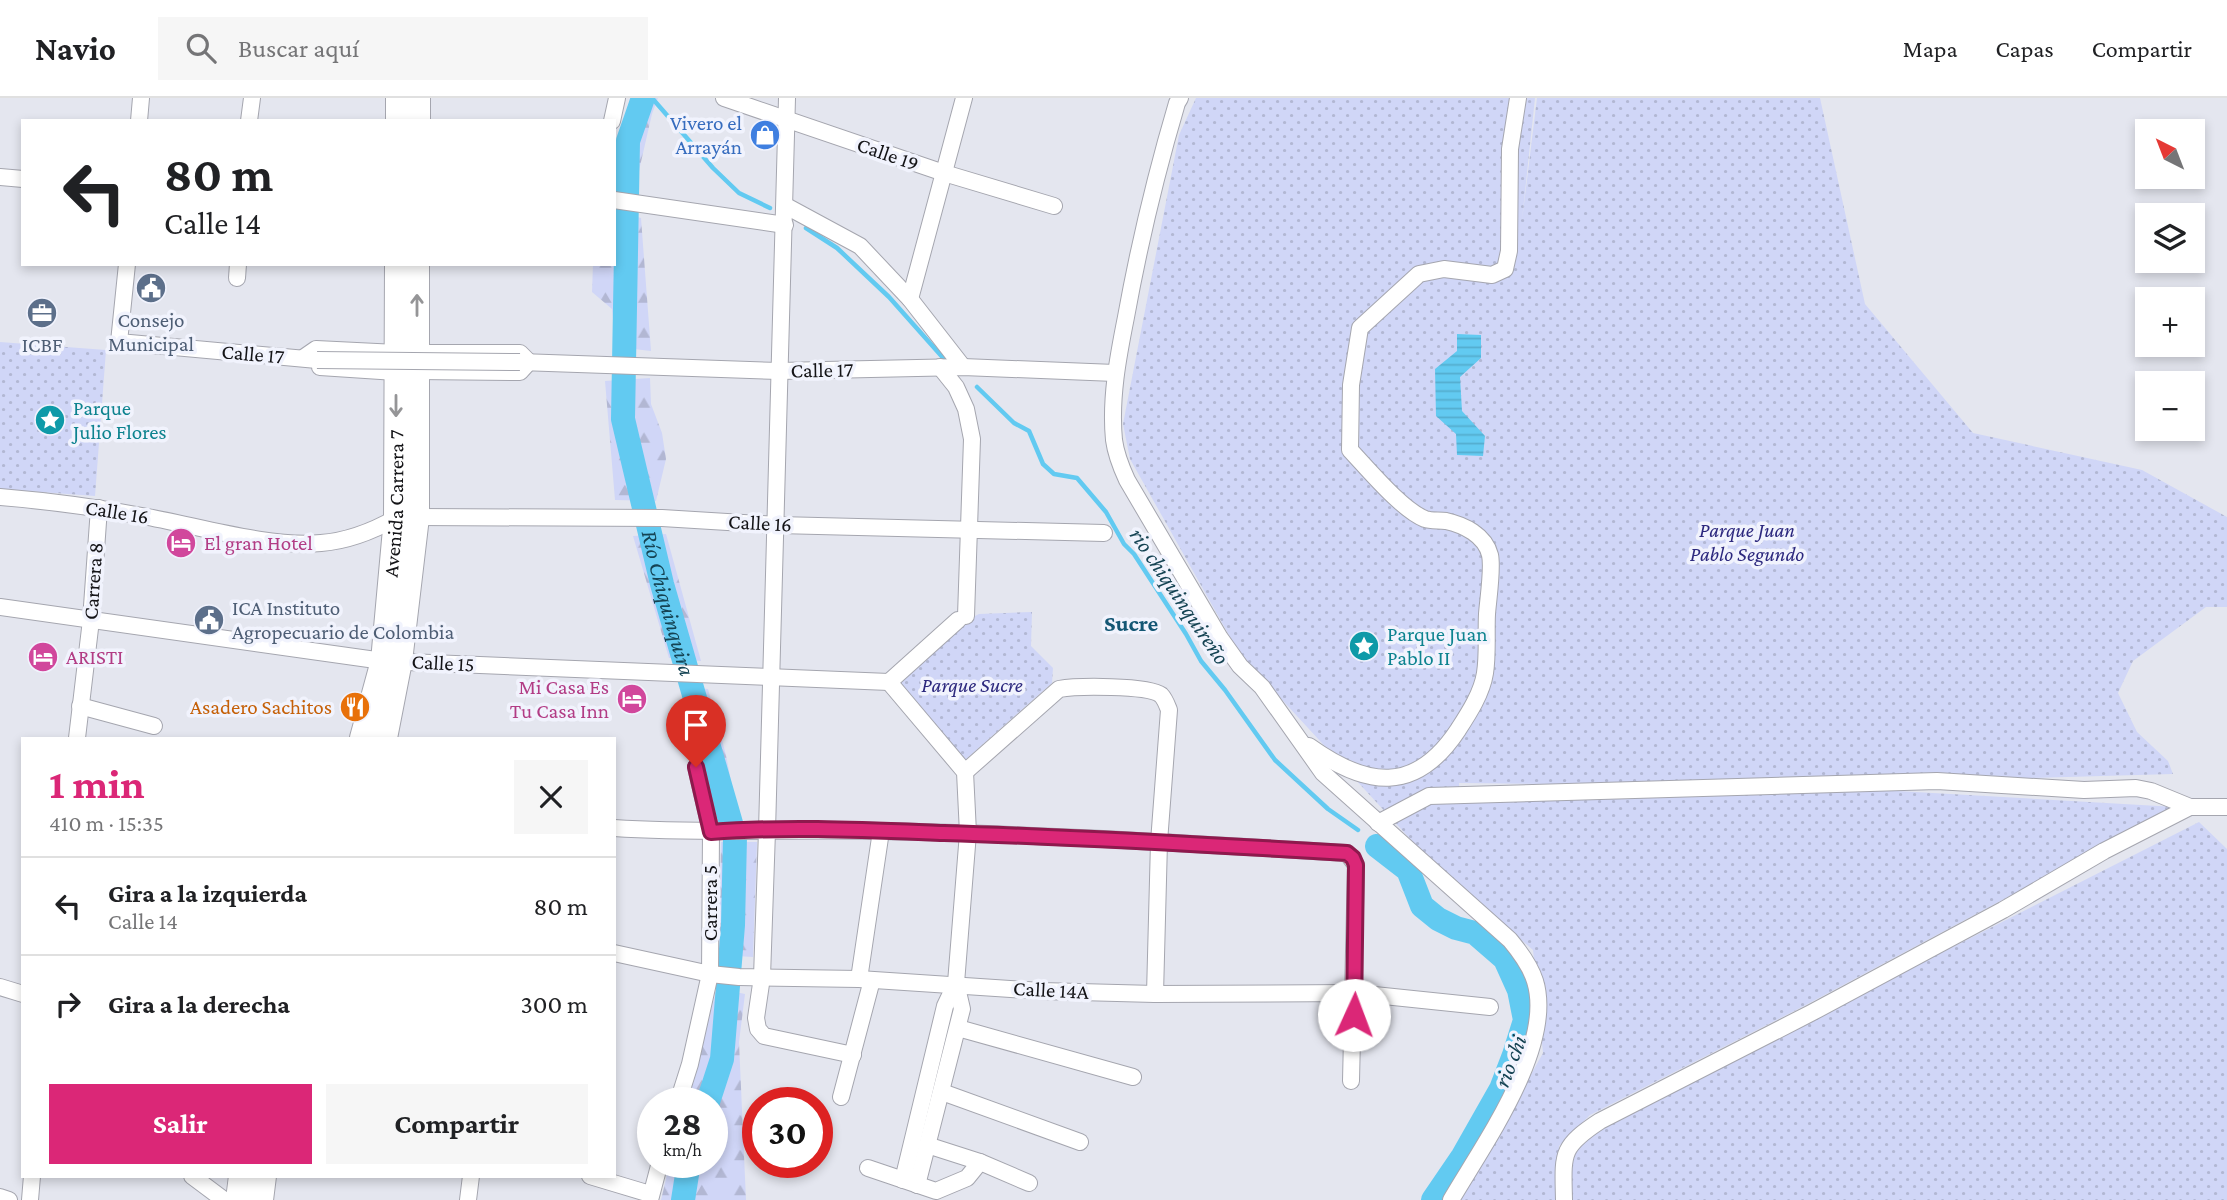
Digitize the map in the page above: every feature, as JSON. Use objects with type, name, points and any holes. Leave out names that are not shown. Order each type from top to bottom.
[{"type":"main road","points":[[398,98],[398,119]]},
{"type":"main road","points":[[418,98],[418,119]]},
{"type":"main road","name":"Avenida Carrera 7","points":[[385,737],[406,517],[406,362],[397,266]]},
{"type":"main road","name":"Avenida Carrera 7","points":[[406,362],[417,266]]},
{"type":"main road","name":"Avenida Carrera 7","points":[[362,737],[392,661]]},
{"type":"main road","points":[[238,1200],[240,1178]]},
{"type":"main road","points":[[261,1200],[264,1178]]},
{"type":"street","points":[[139,119],[141,98]]},
{"type":"street","points":[[249,119],[252,98]]},
{"type":"street","points":[[612,119],[617,98]]},
{"type":"street","name":"Calle 19","points":[[724,98],[944,173],[1054,206]]},
{"type":"street","points":[[787,98],[768,831],[762,977],[756,1018],[758,1029],[764,1036],[853,1055]]},
{"type":"street","points":[[910,299],[964,98]]},
{"type":"street","points":[[1180,98],[1160,160],[1133,275],[1115,373],[1114,437],[1117,459],[1220,638],[1240,666],[1262,687],[1323,774],[1510,940],[1529,965],[1535,981],[1538,1018],[1532,1047],[1513,1092],[1451,1200]]},
{"type":"street","points":[[1298,738],[1330,761],[1365,775],[1388,779],[1404,777],[1425,766],[1450,743],[1471,710],[1485,674],[1490,555],[1480,538],[1466,527],[1425,519],[1402,504],[1350,450],[1351,385],[1360,328],[1419,274],[1444,269],[1492,275],[1505,269],[1509,251],[1510,149],[1518,98]]},
{"type":"street","points":[[0,177],[21,179]]},
{"type":"street","points":[[616,200],[785,225]]},
{"type":"street","points":[[786,206],[860,246],[910,299],[963,367]]},
{"type":"street","name":"Calle 17","points":[[127,266],[119,342],[310,359],[524,362],[779,371],[963,367],[1115,373]]},
{"type":"street","name":"Calle 17","points":[[310,359],[316,349],[406,362],[520,372],[524,362]]},
{"type":"street","points":[[910,1183],[927,1146],[962,1009],[956,983],[968,833],[965,772],[890,682],[962,618],[970,528],[972,439],[966,409],[956,387],[940,367]]},
{"type":"street","name":"Calle 16","points":[[0,497],[99,508],[227,534],[289,542],[320,543],[373,531],[406,517],[630,517],[776,525],[1104,533]]},
{"type":"street","name":"Carrera 8","points":[[76,737],[91,620],[99,508]]},
{"type":"street","name":"Calle 15","points":[[0,607],[392,661],[673,675],[771,676],[890,682]]},
{"type":"street","points":[[965,772],[1059,689],[1075,686],[1151,690],[1163,696],[1169,710],[1160,842],[1155,994]]},
{"type":"street","points":[[80,706],[154,726]]},
{"type":"street","name":"Carrera 5","points":[[683,1087],[715,974],[717,831],[696,767]]},
{"type":"street","points":[[1378,823],[1429,796],[1937,781],[2084,790],[2136,788],[2190,807],[2227,807]]},
{"type":"street","points":[[1564,1200],[1563,1170],[1568,1146],[1600,1121],[1811,1013],[2003,910],[2104,851],[2190,807]]},
{"type":"street","points":[[616,828],[968,833],[1347,853],[1356,865],[1351,1082]]},
{"type":"street","points":[[841,1097],[853,1055],[866,979],[881,831]]},
{"type":"street","name":"Calle 14A","points":[[616,953],[739,977],[866,979],[1155,994],[1355,993],[1490,1007]]},
{"type":"street","points":[[910,1183],[945,1006],[956,983]]},
{"type":"street","points":[[0,987],[21,993]]},
{"type":"street","points":[[958,1028],[1133,1077]]},
{"type":"street","points":[[942,1092],[1080,1142]]},
{"type":"street","points":[[927,1146],[980,1162],[1029,1182]]},
{"type":"street","points":[[868,1168],[936,1191],[967,1178],[980,1162]]},
{"type":"street","points":[[30,1200],[32,1178]]},
{"type":"street","points":[[195,1178],[224,1200]]},
{"type":"street","points":[[468,1200],[471,1178]]},
{"type":"street","points":[[596,1178],[650,1197],[655,1178]]},
{"type":"street","points":[[0,1197],[9,1200]]},
{"type":"green space","points":[[630,98],[658,98],[635,188],[616,183],[616,158]]},
{"type":"green space","name":"Parque Juan Pablo Segundo","points":[[1196,98],[1535,98],[1522,220],[1537,98],[1820,98],[1865,304],[1973,433],[2142,470],[2227,517],[2227,607],[2206,607],[2133,661],[2118,693],[2137,732],[2168,761],[2173,774],[1755,786],[1459,783],[1460,802],[1880,790],[2176,807],[1802,1007],[1590,1115],[1559,1146],[1558,1200],[1461,1200],[1543,1053],[1533,950],[1436,867],[1239,653],[1130,459],[1123,424],[1179,135]]},
{"type":"green space","points":[[616,211],[641,218],[651,351],[616,347],[612,309],[592,292],[593,266],[616,266]]},
{"type":"green space","name":"Parque Julio Flores","points":[[0,342],[106,350],[95,496],[0,489]]},
{"type":"green space","points":[[650,378],[651,404],[662,433],[666,459],[656,501],[615,500],[605,381]]},
{"type":"green space","points":[[666,534],[701,661],[669,658],[633,536]]},
{"type":"green space","name":"Parque Sucre","points":[[1032,612],[1031,646],[1053,668],[1052,683],[965,760],[899,682],[971,618],[979,614]]},
{"type":"green space","points":[[680,687],[708,689],[726,755],[738,818],[718,820]]},
{"type":"green space","points":[[2199,822],[2227,849],[2227,1200],[1561,1200],[1575,1139]]},
{"type":"green space","points":[[721,842],[757,842],[753,957],[719,955]]},
{"type":"green space","points":[[717,988],[745,994],[739,1042],[742,1178],[745,1178],[746,1200],[661,1200],[666,1178],[728,1178],[728,1087],[690,1087]]},
{"type":"water","points":[[1457,334],[1481,335],[1481,358],[1460,377],[1462,411],[1485,436],[1483,456],[1457,455],[1456,434],[1436,416],[1435,369],[1457,351]]},
{"type":"waterway","name":"Río Chiquinquira","points":[[643,98],[628,141],[623,419],[662,584],[735,837],[733,925],[722,1059],[713,1087]]},
{"type":"waterway","points":[[652,98],[713,168],[739,193],[770,208]]},
{"type":"waterway","points":[[806,228],[837,248],[889,297],[945,360]]},
{"type":"waterway","name":"rio chiquinquireño","points":[[977,387],[1014,423],[1029,431],[1043,464],[1054,474],[1077,478],[1106,512],[1201,661],[1275,760],[1328,809],[1358,830]]},
{"type":"waterway","name":"rio chi","points":[[1377,846],[1408,870],[1422,906],[1438,919],[1475,933],[1505,959],[1519,990],[1525,1020],[1501,1089],[1463,1156],[1433,1200]]},
{"type":"waterway","name":"Río Chiquinquira","points":[[683,1200],[686,1178]]},
{"type":"place","name":"Vivero el Arrayán","points":[[765,135]]},
{"type":"place","name":"Consejo Municipal","points":[[151,288]]},
{"type":"place","name":"ICBF","points":[[42,313]]},
{"type":"place","name":"Parque Julio Flores","points":[[50,420]]},
{"type":"place","name":"El gran Hotel","points":[[181,543]]},
{"type":"place","name":"ICA Instituto Agropecuario de Colombia","points":[[209,620]]},
{"type":"place","name":"Parque Juan Pablo II","points":[[1364,646]]},
{"type":"place","name":"ARISTI","points":[[43,657]]},
{"type":"place","name":"Mi Casa Es Tu Casa Inn","points":[[632,699]]},
{"type":"place","name":"Asadero Sachitos","points":[[355,707]]},
{"type":"district","name":"Sucre","points":[[1131,623]]},
{"type":"route","points":[[696,767],[711,832],[771,830],[968,833],[1347,853],[1356,865],[1354,1015]]}]
